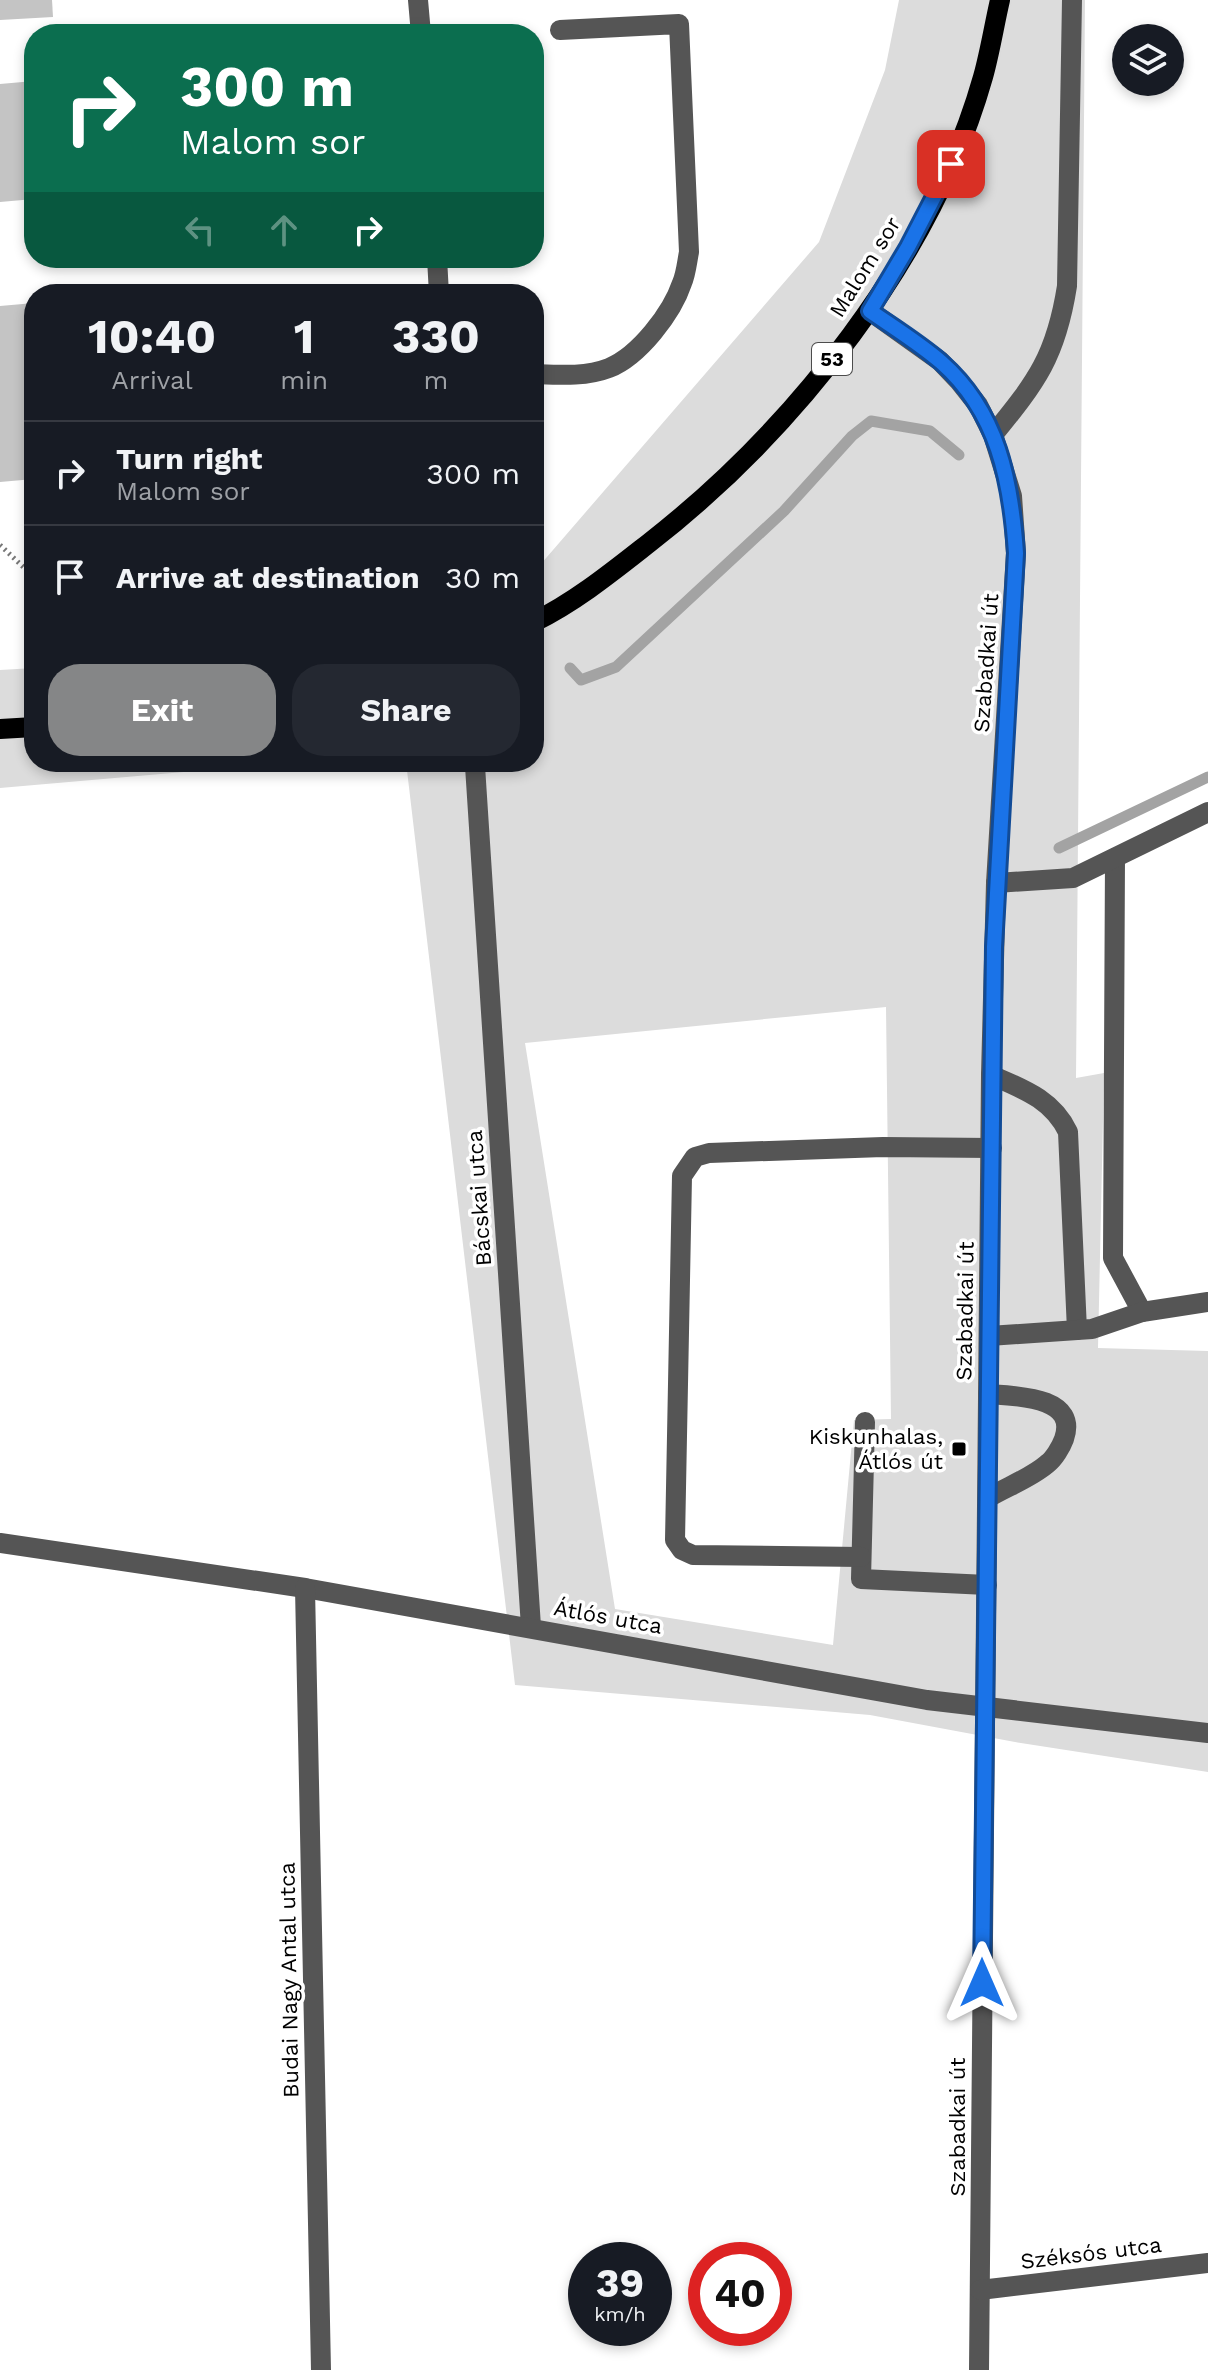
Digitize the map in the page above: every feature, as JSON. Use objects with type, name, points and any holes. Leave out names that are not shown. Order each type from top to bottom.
[{"type":"main road","name":"Malom sor","points":[[544,617],[640,550],[752,454],[870,311],[951,164],[982,78],[1000,0]]},
{"type":"main road","points":[[0,729],[24,728]]},
{"type":"street","points":[[418,0],[420,24]]},
{"type":"street","points":[[993,435],[1035,380],[1057,338],[1062,315],[1067,286],[1072,0]]},
{"type":"street","points":[[544,374],[575,375],[609,368],[630,355],[668,310],[682,285],[689,252],[679,24],[560,30]]},
{"type":"street","name":"Szabadkai út","points":[[870,311],[940,361],[978,405],[993,435],[1012,496],[1016,553],[996,883],[991,1075],[979,2370]]},
{"type":"street","name":"Bácskai utca","points":[[475,772],[531,1627]]},
{"type":"street","points":[[996,883],[1073,878],[1208,812]]},
{"type":"street","points":[[1115,858],[1113,1258],[1142,1312]]},
{"type":"street","points":[[991,1075],[1034,1094],[1052,1107],[1068,1132],[1077,1330]]},
{"type":"street","points":[[861,1557],[693,1555],[682,1550],[675,1540],[682,1176],[695,1157],[709,1153],[883,1147],[992,1148]]},
{"type":"street","points":[[989,1336],[1092,1329],[1142,1312],[1208,1302]]},
{"type":"street","points":[[988,1394],[1031,1397],[1051,1404],[1063,1414],[1068,1429],[1062,1446],[1048,1464],[988,1498]]},
{"type":"street","points":[[865,1422],[861,1579],[987,1585]]},
{"type":"street","name":"Átlós utca","points":[[0,1543],[305,1588],[927,1700],[1208,1733]]},
{"type":"street","name":"Budai Nagy Antal utca","points":[[305,1588],[321,2370]]},
{"type":"street","name":"Széksós utca","points":[[980,2290],[1208,2263]]},
{"type":"path","points":[[0,545],[24,568]]},
{"type":"shaded area","points":[[899,0],[1085,0],[1076,1078],[1104,1073],[1098,1348],[1208,1351],[1208,1772],[1015,1742],[870,1715],[515,1685],[407,772],[544,772],[544,560],[819,242],[885,70]],"holes":[[[886,1007],[891,1419],[854,1420],[833,1645],[615,1609],[525,1043]]]},
{"type":"shaded area","points":[[24,669],[24,772],[184,772],[0,788],[0,670]]},
{"type":"building","points":[[0,0],[52,0],[53,17],[0,20]]},
{"type":"building","points":[[24,82],[24,200],[0,202],[0,84]]},
{"type":"building","points":[[24,304],[24,480],[0,482],[0,306]]},
{"type":"waterway","points":[[570,668],[581,680],[616,667],[784,511],[852,436],[871,421],[930,431],[959,455]]},
{"type":"waterway","points":[[1059,848],[1208,777]]},
{"type":"place","name":"Kiskunhalas, Átlós út","points":[[959,1449]]},
{"type":"route","points":[[951,164],[870,311],[940,361],[978,405],[1004,463],[1012,496],[1016,553],[994,947],[982,1983]]}]
